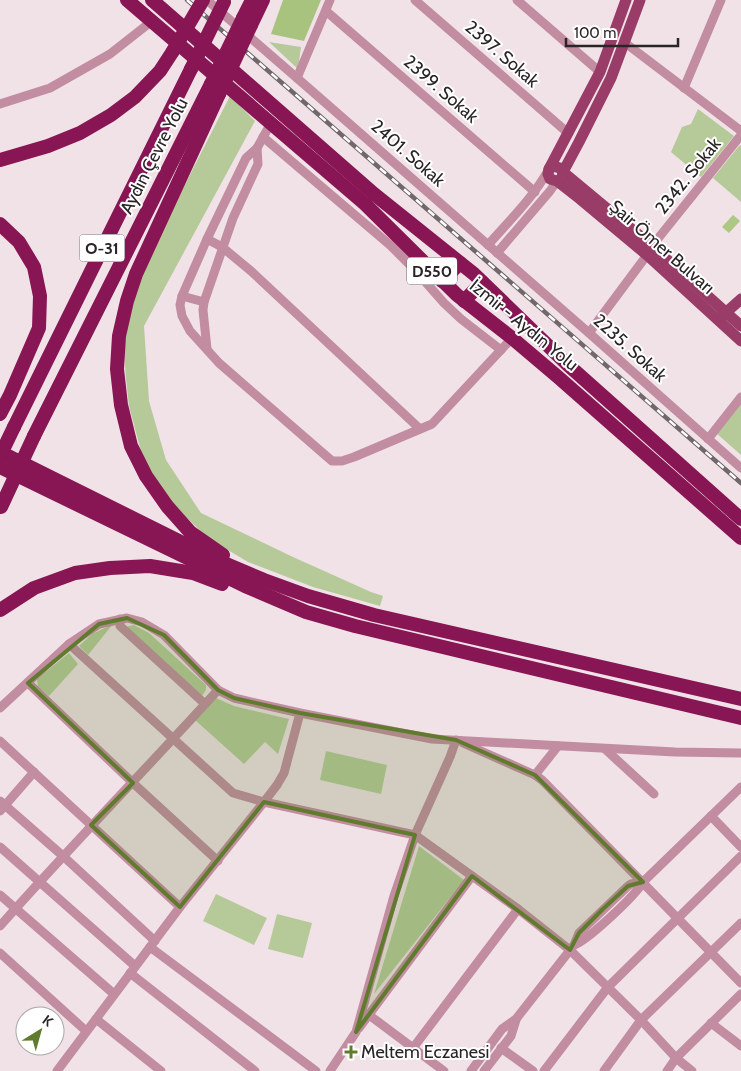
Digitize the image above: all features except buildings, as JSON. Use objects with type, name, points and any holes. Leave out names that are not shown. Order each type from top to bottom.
[{"type":"highway","name":"İzmir - Aydın Yolu","points":[[127,0],[365,204],[464,301],[561,379],[741,538]]},
{"type":"highway","name":"İzmir - Aydın Yolu","points":[[152,0],[374,194],[482,282],[567,364],[741,518]]},
{"type":"highway","points":[[0,160],[48,146],[80,133],[111,115],[135,97],[160,72],[203,0]]},
{"type":"highway","name":"Aydın Çevre Yolu","points":[[1,508],[34,436],[215,89],[247,21],[252,0]]},
{"type":"highway","points":[[247,21],[263,0]]},
{"type":"highway","name":"Aydın Çevre Yolu","points":[[0,454],[224,1]]},
{"type":"highway","points":[[215,89],[136,274],[127,301],[119,336],[117,369],[121,405],[131,446],[146,476],[167,506],[190,532],[264,580]]},
{"type":"highway","points":[[0,224],[19,242],[34,266],[40,296],[39,328],[14,387],[0,414]]},
{"type":"highway","points":[[442,281],[460,263]]},
{"type":"highway","points":[[464,301],[482,282]]},
{"type":"highway","points":[[0,454],[219,561],[308,596],[374,615],[740,698]]},
{"type":"highway","points":[[0,467],[245,586],[306,612]]},
{"type":"highway","points":[[0,610],[34,588],[75,572],[150,566],[193,573],[306,612],[355,626],[741,718]]},
{"type":"main road","points":[[560,177],[579,142],[619,39],[640,0]]},
{"type":"main road","points":[[619,39],[625,1]]},
{"type":"main road","points":[[549,169],[568,134],[606,75]]},
{"type":"main road","name":"Şair Ömer Bulvarı","points":[[549,169],[553,166],[558,166],[562,170],[560,177],[731,320],[741,340]]},
{"type":"main road","points":[[731,320],[741,299]]},
{"type":"street","name":"2401. Sokak","points":[[207,0],[497,253]]},
{"type":"street","points":[[298,78],[330,0]]},
{"type":"street","name":"2397. Sokak","points":[[415,0],[568,134]]},
{"type":"street","points":[[517,0],[606,75]]},
{"type":"street","points":[[684,88],[721,0]]},
{"type":"street","name":"2399. Sokak","points":[[326,11],[535,192]]},
{"type":"street","points":[[0,104],[50,88],[110,54],[152,22]]},
{"type":"street","points":[[619,39],[741,131]]},
{"type":"street","points":[[270,123],[257,148],[246,158],[206,239],[180,305],[182,316],[190,331],[225,368],[332,461],[342,461],[432,424],[512,338]]},
{"type":"street","name":"2342. Sokak","points":[[589,333],[741,131]]},
{"type":"street","points":[[263,137],[390,246],[461,319],[501,350]]},
{"type":"street","points":[[207,349],[203,310],[204,302],[233,218],[258,164],[257,148]]},
{"type":"street","points":[[488,245],[535,192],[549,169]]},
{"type":"street","points":[[497,253],[560,177]]},
{"type":"street","points":[[206,239],[222,247],[258,278],[420,429]]},
{"type":"street","name":"2235. Sokak","points":[[497,253],[741,468]]},
{"type":"street","points":[[182,296],[204,302]]},
{"type":"street","points":[[708,439],[741,397]]},
{"type":"street","points":[[0,708],[69,644],[98,624],[127,618],[142,622],[164,635],[218,690],[234,698],[300,713],[432,739],[606,749],[741,753]]},
{"type":"street","points":[[120,619],[120,626],[205,704]]},
{"type":"street","points":[[69,644],[233,793],[264,802],[415,835],[572,947],[676,1058],[692,1071]]},
{"type":"street","points":[[28,683],[218,861]]},
{"type":"street","points":[[0,926],[218,690]]},
{"type":"street","points":[[57,1071],[180,907],[277,785],[284,774],[300,713]]},
{"type":"street","points":[[0,740],[180,907]]},
{"type":"street","points":[[456,740],[535,775],[542,780],[741,983]]},
{"type":"street","points":[[356,1032],[394,896],[415,835],[456,740]]},
{"type":"street","points":[[535,775],[558,746]]},
{"type":"street","points":[[606,749],[654,794]]},
{"type":"street","points":[[34,772],[2,806],[63,856],[153,944],[316,1071]]},
{"type":"street","points":[[471,1071],[502,1029],[516,1020],[572,947],[592,934],[741,787]]},
{"type":"street","points":[[711,816],[741,848]]},
{"type":"street","points":[[0,847],[133,970],[255,1071]]},
{"type":"street","points":[[544,1071],[608,987],[741,856]]},
{"type":"street","points":[[336,1069],[356,1032],[472,876]]},
{"type":"street","points":[[0,896],[114,994]]},
{"type":"street","points":[[413,1048],[518,909]]},
{"type":"street","points":[[604,1071],[641,1020],[741,923]]},
{"type":"street","points":[[0,953],[86,1031]]},
{"type":"street","points":[[667,1071],[676,1058],[741,994]]},
{"type":"street","points":[[369,1015],[444,1071]]},
{"type":"street","points":[[96,1019],[161,1071]]},
{"type":"street","points":[[484,1071],[511,1036],[516,1020]]},
{"type":"street","points":[[711,1023],[741,1046]]},
{"type":"street","points":[[502,1048],[533,1071]]},
{"type":"highlighted area","points":[[127,618],[164,635],[218,690],[234,698],[300,713],[456,740],[535,775],[643,882],[628,886],[603,909],[579,933],[570,950],[472,876],[356,1032],[415,835],[264,802],[180,907],[91,825],[133,783],[28,683],[99,624]]},
{"type":"shaded area","points":[[283,0],[321,0],[304,41],[271,34]]},
{"type":"shaded area","points":[[269,42],[301,47],[298,69]]},
{"type":"shaded area","points":[[230,96],[255,121],[144,326],[149,401],[166,460],[201,513],[293,557],[383,596],[380,606],[313,587],[248,562],[208,538],[163,493],[143,459],[129,406],[126,379],[124,349],[129,316],[142,276],[170,214]]},
{"type":"shaded area","points":[[698,109],[734,136],[701,177],[671,152],[682,127],[691,124]]},
{"type":"shaded area","points":[[741,145],[741,202],[713,178]]},
{"type":"shaded area","points":[[733,215],[740,221],[729,233],[722,227]]},
{"type":"shaded area","points":[[741,401],[741,455],[715,432]]},
{"type":"shaded area","points":[[113,624],[88,655],[79,646],[92,634]]},
{"type":"shaded area","points":[[134,625],[149,633],[206,685],[206,690],[200,698],[124,627]]},
{"type":"shaded area","points":[[69,653],[78,664],[49,696],[38,687],[37,679]]},
{"type":"shaded area","points":[[216,698],[234,706],[289,719],[278,754],[265,742],[244,764],[195,720]]},
{"type":"shaded area","points":[[326,751],[387,765],[381,794],[320,780]]},
{"type":"shaded area","points":[[419,846],[464,880],[374,994]]},
{"type":"shaded area","points":[[216,894],[267,918],[254,945],[203,921]]},
{"type":"shaded area","points":[[277,914],[312,923],[303,958],[268,949]]},
{"type":"railway","points":[[187,0],[741,483]]},
{"type":"place","name":"Meltem Eczanesi","points":[[351,1052]]}]
